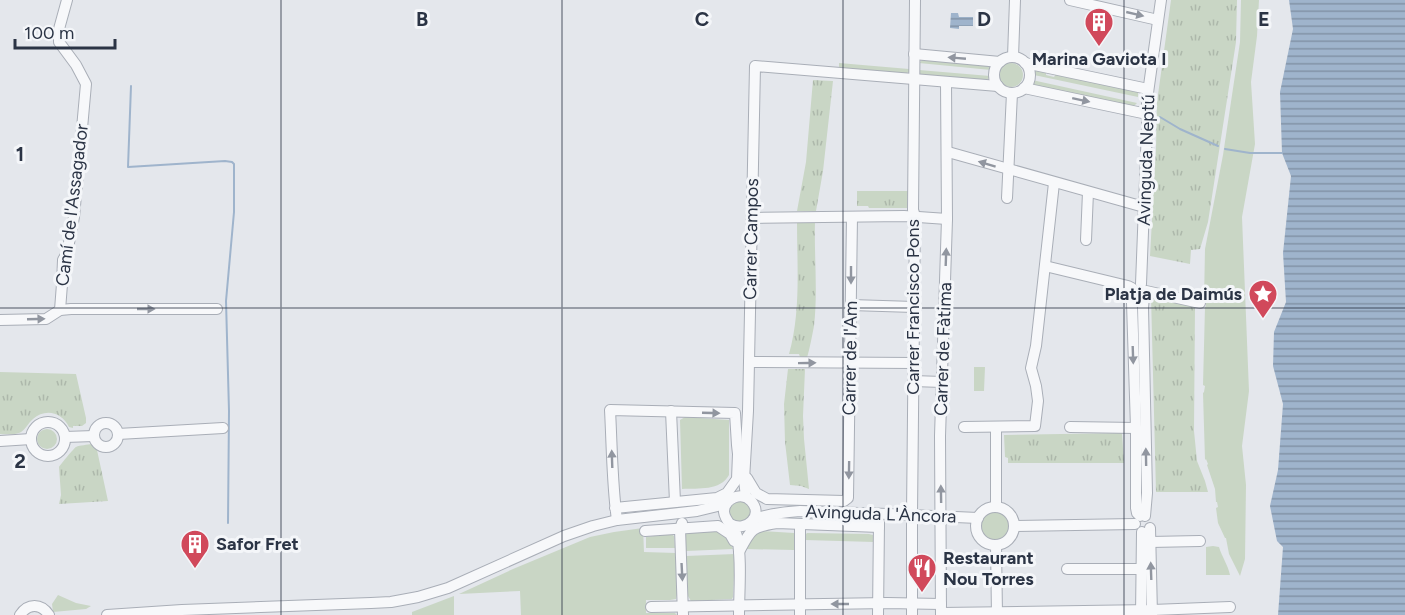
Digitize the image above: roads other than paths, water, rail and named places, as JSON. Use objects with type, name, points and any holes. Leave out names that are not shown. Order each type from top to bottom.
[{"type":"street","name":"Camí de l'Assagador","points":[[60,310],[63,260],[67,252],[74,217],[86,84],[59,42],[59,29],[67,0]]},
{"type":"street","name":"Carrer Francisco Pons","points":[[912,610],[915,0]]},
{"type":"street","points":[[1013,57],[1015,0]]},
{"type":"street","points":[[1070,0],[1087,2],[1158,20]]},
{"type":"street","name":"Avinguda Neptú","points":[[1147,612],[1141,569],[1142,523],[1147,493],[1143,308],[1139,291],[1148,89],[1161,0]]},
{"type":"street","points":[[914,54],[1000,62]]},
{"type":"street","points":[[1025,63],[1029,77],[1020,91],[1012,93],[1002,90],[995,82],[994,72],[1000,62],[1013,57],[1025,63],[1148,89]]},
{"type":"street","name":"Carrer Campos","points":[[748,411],[755,66],[914,80]]},
{"type":"street","points":[[914,80],[998,86]]},
{"type":"street","name":"Carrer de Fàtima","points":[[941,611],[940,436],[948,152],[946,82]]},
{"type":"street","points":[[1024,88],[1147,114]]},
{"type":"street","points":[[1007,198],[1012,93]]},
{"type":"street","points":[[948,152],[1144,207]]},
{"type":"street","points":[[964,427],[1035,426],[1038,401],[1031,369],[1036,346],[1054,183]]},
{"type":"street","points":[[1086,240],[1088,192]]},
{"type":"street","points":[[751,218],[915,216],[947,219]]},
{"type":"street","name":"Carrer de l'Am","points":[[741,477],[756,494],[766,499],[844,501],[848,498],[852,217]]},
{"type":"street","points":[[1045,266],[1128,286],[1139,291],[1200,303]]},
{"type":"street","name":"Avinguda Neptú","points":[[1139,291],[1132,303],[1136,508],[1150,542],[1147,612]]},
{"type":"street","points":[[851,305],[914,307]]},
{"type":"street","points":[[0,320],[46,319],[60,310],[71,309],[217,309]]},
{"type":"street","points":[[748,362],[914,363]]},
{"type":"street","points":[[913,381],[942,382]]},
{"type":"street","points":[[617,520],[610,410],[735,413],[736,446],[745,500],[755,515],[744,530],[739,552]]},
{"type":"street","points":[[671,411],[675,502]]},
{"type":"street","points":[[738,454],[744,419],[748,411]]},
{"type":"street","points":[[615,508],[717,498],[727,493],[741,477],[748,411]]},
{"type":"street","points":[[44,422],[56,424],[64,432],[65,437],[60,452],[49,456],[39,454],[31,439],[35,428],[44,422]]},
{"type":"street","points":[[106,423],[115,427],[118,434],[114,444],[107,447],[98,444],[94,436],[95,429],[106,423]]},
{"type":"street","points":[[996,427],[996,507]]},
{"type":"street","points":[[1070,427],[1136,428]]},
{"type":"street","points":[[118,434],[223,428]]},
{"type":"street","points":[[65,437],[94,436]]},
{"type":"street","points":[[0,441],[31,439]]},
{"type":"street","points":[[739,610],[737,533],[724,513],[730,499],[745,500]]},
{"type":"street","name":"Avinguda L'Àncora","points":[[745,500],[785,512]]},
{"type":"street","points":[[107,615],[182,610],[236,612],[381,603],[418,597],[447,588],[564,536],[593,526],[617,520],[693,512],[726,504]]},
{"type":"street","points":[[996,507],[1010,515],[1014,526],[1011,537],[1002,544],[996,545],[984,542],[979,537],[976,525],[978,518],[985,510],[996,507]]},
{"type":"street","points":[[693,512],[728,521],[738,527],[750,523]]},
{"type":"street","points":[[683,611],[680,529],[693,512]]},
{"type":"street","name":"Avinguda L'Àncora","points":[[750,523],[766,515],[785,512],[880,513],[978,518]]},
{"type":"street","points":[[879,610],[880,513]]},
{"type":"street","points":[[739,552],[747,536],[754,528],[761,525],[777,523],[879,527]]},
{"type":"street","points":[[1014,526],[1142,523]]},
{"type":"street","points":[[800,525],[800,610]]},
{"type":"street","points":[[645,531],[718,526],[730,534],[739,552]]},
{"type":"street","points":[[1150,542],[1200,542]]},
{"type":"street","points":[[996,545],[997,613]]},
{"type":"street","points":[[1067,569],[1141,569]]},
{"type":"street","points":[[651,607],[683,611],[879,610],[887,603],[912,610],[997,613],[1147,612],[1230,607]]},
{"type":"street","points":[[19,614],[28,607],[36,606],[43,608],[49,615]]},
{"type":"water","points":[[1289,0],[1405,0],[1405,615],[1278,615],[1283,547],[1277,541],[1270,506],[1278,470],[1283,404],[1273,366],[1274,332],[1286,302],[1283,253],[1291,176],[1282,153],[1280,92],[1293,29]]},
{"type":"water","points":[[951,13],[958,13],[959,17],[973,17],[973,26],[950,28]]},
{"type":"waterway","points":[[131,86],[128,167],[225,161],[234,164],[234,212],[226,301],[229,411],[228,523]]},
{"type":"waterway","points":[[1160,117],[1218,146]]},
{"type":"waterway","points":[[1225,149],[1250,153],[1282,153]]},
{"type":"place","name":"Marina Gaviota I","points":[[1099,48]]},
{"type":"place","name":"Platja de Daimús","points":[[1263,320]]},
{"type":"place","name":"Safor Fret","points":[[195,570]]},
{"type":"place","name":"Restaurant Nou Torres","points":[[922,594]]}]
